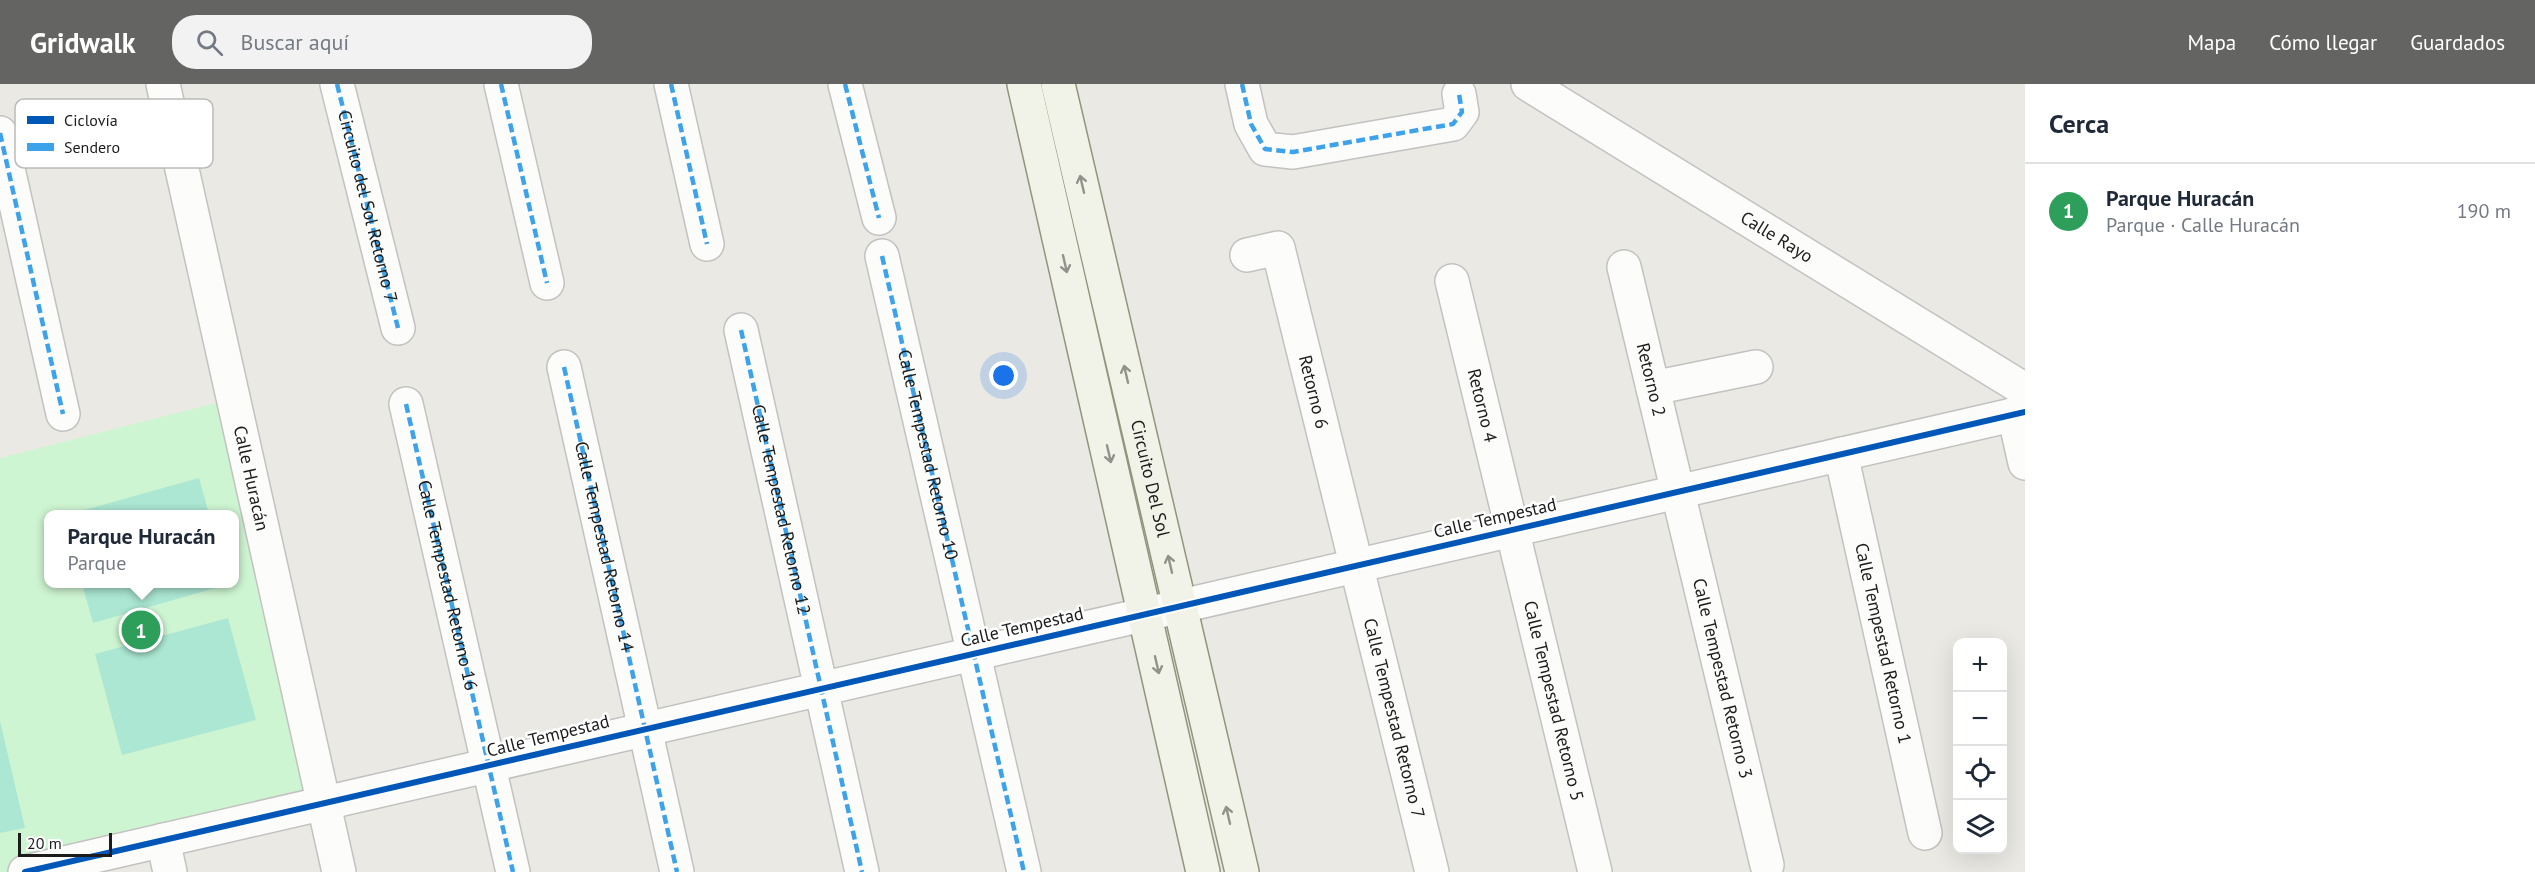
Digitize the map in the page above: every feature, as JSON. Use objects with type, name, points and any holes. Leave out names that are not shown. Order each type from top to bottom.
[{"type":"street","name":"Calle Huracán","points":[[163,84],[166,99]]},
{"type":"street","name":"Circuito del Sol Retorno 7","points":[[337,84],[398,328]]},
{"type":"street","points":[[501,84],[547,283]]},
{"type":"street","points":[[671,84],[707,244]]},
{"type":"street","points":[[845,84],[879,218]]},
{"type":"street","name":"Circuito Del Sol","points":[[1024,84],[1203,872]]},
{"type":"street","name":"Circuito Del Sol","points":[[1058,84],[1242,872]]},
{"type":"street","points":[[1242,84],[1251,124],[1265,149],[1293,152],[1453,124],[1462,112],[1459,94]]},
{"type":"street","name":"Calle Rayo","points":[[1528,84],[2021,405]]},
{"type":"street","points":[[0,134],[63,414]]},
{"type":"street","name":"Calle Huracán","points":[[182,168],[339,872]]},
{"type":"street","name":"Retorno 6","points":[[1247,255],[1278,248],[1357,566]]},
{"type":"street","name":"Calle Tempestad Retorno 10","points":[[882,256],[1023,872]]},
{"type":"street","name":"Retorno 2","points":[[1624,267],[1678,492]]},
{"type":"street","name":"Retorno 4","points":[[1452,281],[1512,530]]},
{"type":"street","name":"Calle Tempestad Retorno 12","points":[[741,330],[862,872]]},
{"type":"street","name":"Calle Tempestad Retorno 14","points":[[564,367],[677,872]]},
{"type":"street","points":[[1653,388],[1756,367]]},
{"type":"street","name":"Calle Tempestad Retorno 16","points":[[406,404],[513,872]]},
{"type":"street","name":"Calle Tempestad","points":[[25,872],[1841,454],[2021,405]]},
{"type":"street","points":[[2021,405],[2025,463]]},
{"type":"street","name":"Calle Tempestad Retorno 1","points":[[1841,454],[1925,833]]},
{"type":"street","name":"Calle Tempestad Retorno 3","points":[[1678,492],[1767,865]]},
{"type":"street","name":"Calle Tempestad Retorno 5","points":[[1512,530],[1595,872]]},
{"type":"street","name":"Calle Tempestad Retorno 7","points":[[1357,566],[1432,872]]},
{"type":"street","points":[[163,840],[170,872]]},
{"type":"green space","points":[[224,401],[324,803],[25,872],[0,872],[0,458]]},
{"type":"green space","points":[[199,478],[208,510],[84,510]]},
{"type":"green space","points":[[83,588],[215,588],[93,623]]},
{"type":"green space","points":[[228,618],[256,720],[122,755],[95,654]]},
{"type":"green space","points":[[0,721],[25,828],[0,833]]},
{"type":"marked path","points":[[337,84],[398,328]]},
{"type":"marked path","points":[[501,84],[547,283]]},
{"type":"marked path","points":[[671,84],[707,244]]},
{"type":"marked path","points":[[845,84],[879,218]]},
{"type":"marked path","points":[[1242,84],[1251,124],[1265,149],[1293,152],[1453,124],[1462,112],[1459,94]]},
{"type":"marked path","points":[[0,133],[63,414]]},
{"type":"marked path","points":[[882,256],[1024,872]]},
{"type":"marked path","points":[[741,330],[862,872]]},
{"type":"marked path","points":[[564,367],[677,872]]},
{"type":"marked path","points":[[406,404],[513,872]]},
{"type":"cycle path","points":[[25,872],[2025,412]]},
{"type":"place","name":"Parque Huracán","points":[[141,630]]}]
